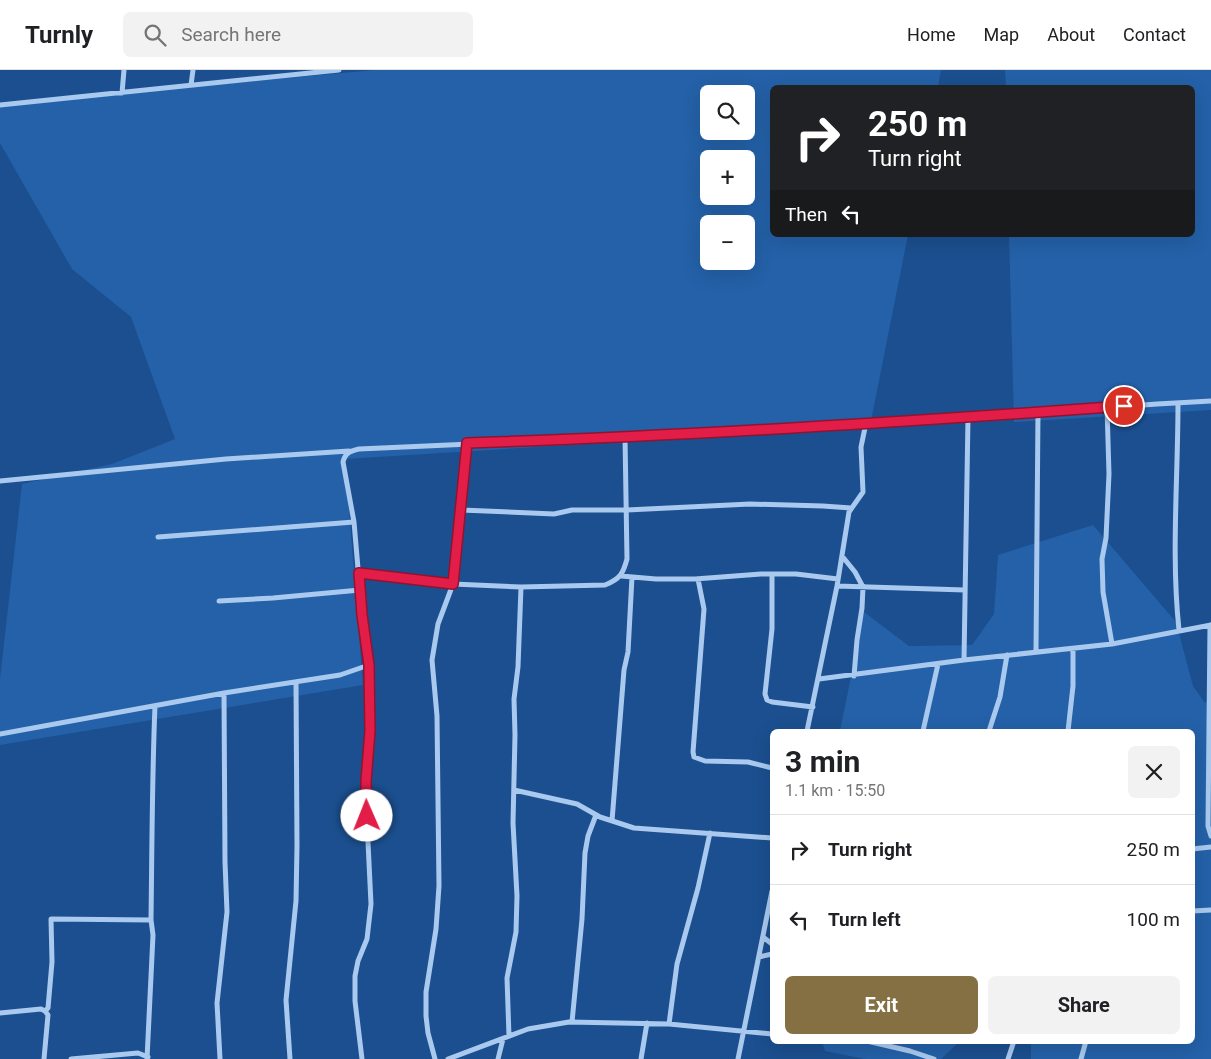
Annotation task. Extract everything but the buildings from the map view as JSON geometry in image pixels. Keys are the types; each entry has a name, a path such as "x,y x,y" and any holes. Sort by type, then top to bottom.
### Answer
{"street":[{"path":"122,93 124,70"},
{"path":"191,86 193,70"},
{"path":"261,70 262,78"},
{"path":"0,105 340,70"},
{"path":"0,480 359,449 625,437 968,418 1211,401"},
{"path":"1178,403 1178,464 1174,551 1175,593 1179,630"},
{"path":"1107,407 1109,474 1106,538 1102,559 1103,592 1112,644"},
{"path":"1036,651 1038,412"},
{"path":"964,660 968,418"},
{"path":"808,729 819,679 851,508 862,495 864,487 861,447 866,423"},
{"path":"359,573 453,584 521,587 605,585 616,581 621,576 627,559 625,437"},
{"path":"435,1059 428,1033 426,1016 426,992 436,930 438,886 437,716 432,660 438,624 453,584 467,443"},
{"path":"349,451 344,456 343,462 354,522 369,665 370,731 366,801 371,904 367,939 358,961 355,976 355,1002 362,1059"},
{"path":"461,510 554,514 572,510 627,510 750,504 851,508"},
{"path":"158,537 354,522"},
{"path":"842,556 855,572 863,587 862,618 857,640 854,676"},
{"path":"772,574 772,629 765,694 767,700 772,702 813,707"},
{"path":"621,576 698,579 796,574 838,579"},
{"path":"612,821 624,670 628,652 632,577"},
{"path":"698,579 704,609 697,687 694,757 704,761 748,762 770,768"},
{"path":"837,586 966,590"},
{"path":"509,1036 507,978 516,932 517,896 514,861 514,699 518,667 521,587"},
{"path":"219,601 360,590"},
{"path":"819,679 854,676 1036,651 1112,644 1210,625 1208,826 1211,836"},
{"path":"1068,729 1073,648"},
{"path":"990,729 1000,697 1007,655"},
{"path":"923,729 938,664"},
{"path":"0,734 224,693 340,675 369,665"},
{"path":"290,1059 286,1000 296,902 296,682"},
{"path":"220,1059 217,1003 227,912 224,693"},
{"path":"71,1059 138,1053 148,1058 153,935 151,920 153,818 151,799 155,706"},
{"path":"514,790 577,804 596,815 634,828 770,838"},
{"path":"572,1022 583,910 585,853 588,836 596,815"},
{"path":"669,1024 677,964 710,833"},
{"path":"1195,849 1211,847"},
{"path":"738,1059 770,901"},
{"path":"1195,911 1211,910"},
{"path":"45,1011 48,1008 52,962 51,920 151,920"},
{"path":"763,937 770,942"},
{"path":"759,957 770,954"},
{"path":"0,1013 41,1009 45,1011 48,1016 44,1059"},
{"path":"448,1059 528,1029 572,1022 669,1024 770,1034"},
{"path":"641,1059 647,1024"},
{"path":"498,1059 503,1038"},
{"path":"880,1044 934,1059"},
{"path":"1008,1059 1013,1044"},
{"path":"1081,1059 1085,1044"}],"shaded area":[{"path":"375,70 941,70 938,85 770,85 770,237 908,237 870,426 345,459 363,685 0,745 0,679 22,484 112,464 175,439 131,317 72,269 0,143 0,104"},
{"path":"1005,70 1211,70 1211,410 1014,422 1009,237 1195,237 1195,85 1006,85"},
{"path":"1093,525 1176,622 1193,686 1205,703 1211,700 1211,1059 1031,1059 1031,1044 1195,1044 1195,729 840,729 864,612 909,646 972,645 994,614 998,555"},
{"path":"823,1044 957,1044 941,1059 865,1059 825,1051"}],"route":[{"path":"367,816 366,781 370,731 369,665 362,615 359,573 453,584 467,443 546,441 968,418 1124,406"}]}
